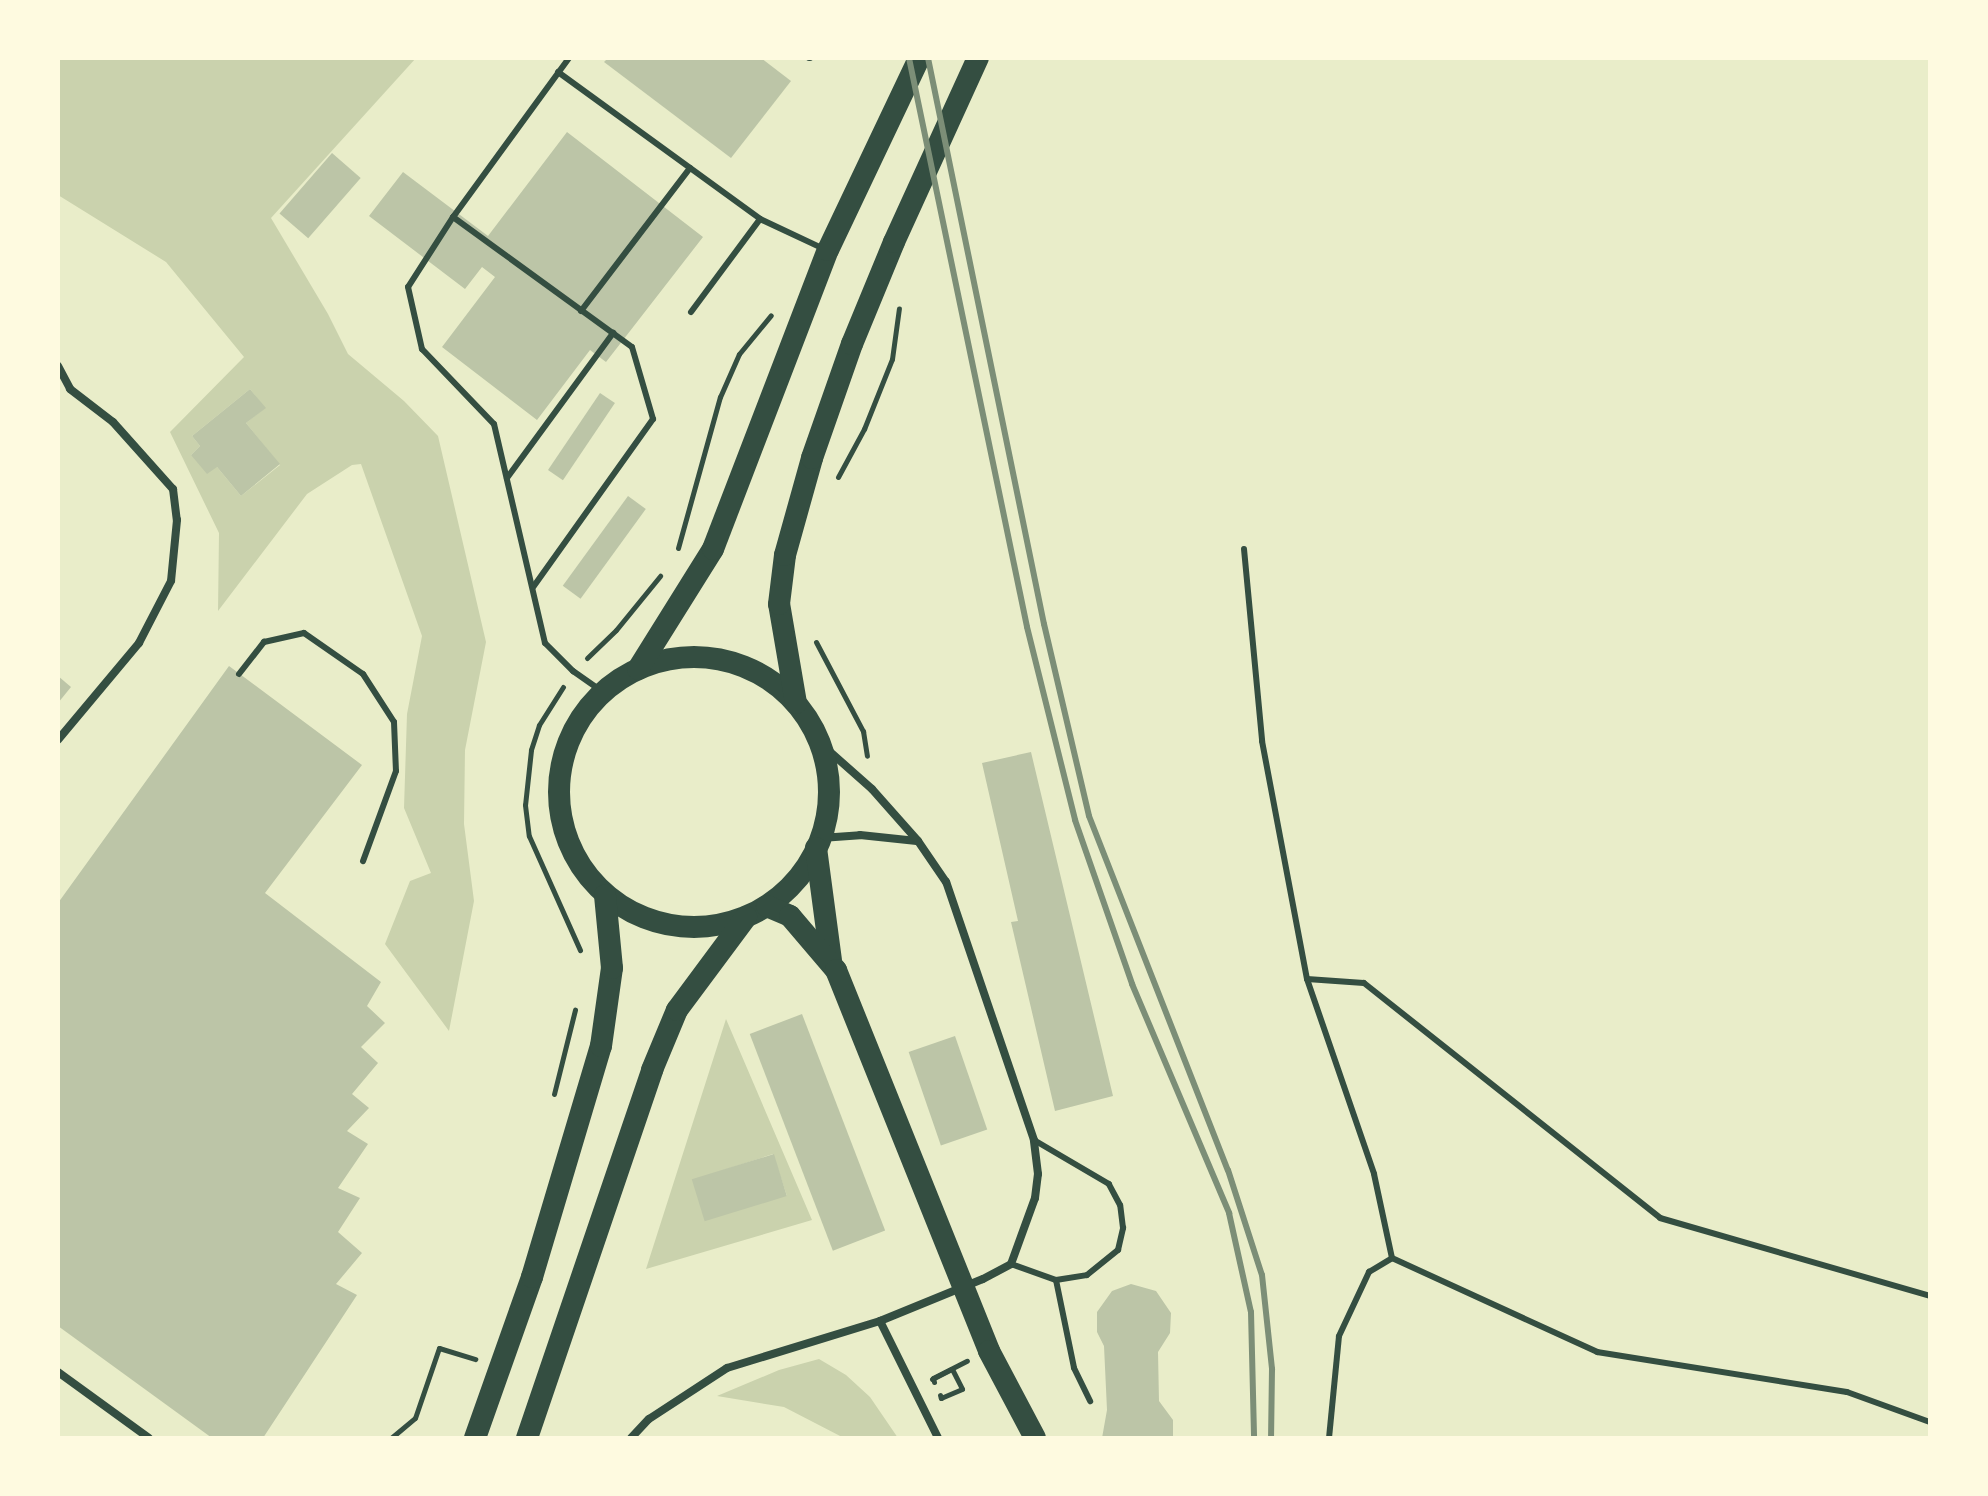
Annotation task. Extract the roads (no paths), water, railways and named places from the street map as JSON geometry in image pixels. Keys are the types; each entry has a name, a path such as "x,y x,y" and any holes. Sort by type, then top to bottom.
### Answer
{"highway":[{"path":"638,669 713,549 828,250 919,58"},
{"path":"796,703 779,604 785,555 812,458 852,344 910,207 978,60"},
{"path":"686,657 723,661 758,673 796,703 820,743 828,775 828,807 819,843 807,867 767,906 747,916 718,925 688,927 659,923 630,912 605,895 586,874 571,849 562,823 558,794 561,765 570,738 584,713 603,692 638,669 686,657"},
{"path":"819,843 833,965 989,1351 1035,1438"},
{"path":"475,1438 532,1277 601,1046 612,968 605,895"},
{"path":"767,906 790,916 833,965"},
{"path":"527,1438 652,1070 677,1010 747,916"}],"street":[{"path":"58,366 70,389 113,422 173,489 177,520 171,581 139,643 58,740"},
{"path":"631,1438 649,1419 727,1368 880,1321 983,1279 1011,1264 1035,1198 1038,1174 1034,1140 946,882 918,841 872,789 820,743"},
{"path":"819,843 860,835 918,841"},
{"path":"880,1321 938,1438"},
{"path":"58,1372 149,1438"}],"lane":[{"path":"569,58 453,217 408,287 422,349 494,424 545,643 573,671 603,692"},
{"path":"558,72 760,219 828,250"},
{"path":"581,311 690,168"},
{"path":"453,217 632,347 653,419 533,587"},
{"path":"691,312 760,219"},
{"path":"507,478 613,333"},
{"path":"1244,549 1262,741 1307,979 1374,1174 1392,1258"},
{"path":"239,674 264,642 304,633 363,674 394,722 396,771 363,861"},
{"path":"1307,979 1364,983 1660,1218 1930,1296"},
{"path":"1011,1264 1056,1280 1087,1275 1118,1250 1123,1228 1120,1205 1109,1184 1034,1140"},
{"path":"1392,1258 1597,1352 1847,1392 1930,1422"},
{"path":"1329,1438 1339,1336 1369,1272 1392,1258"},
{"path":"1056,1280 1074,1368 1090,1401"}],"railway":[{"path":"909,58 1027,627 1075,820 1132,984 1229,1213 1251,1312 1254,1438"},
{"path":"928,58 1044,624 1089,816 1228,1170 1262,1275 1272,1369 1271,1438"}]}
